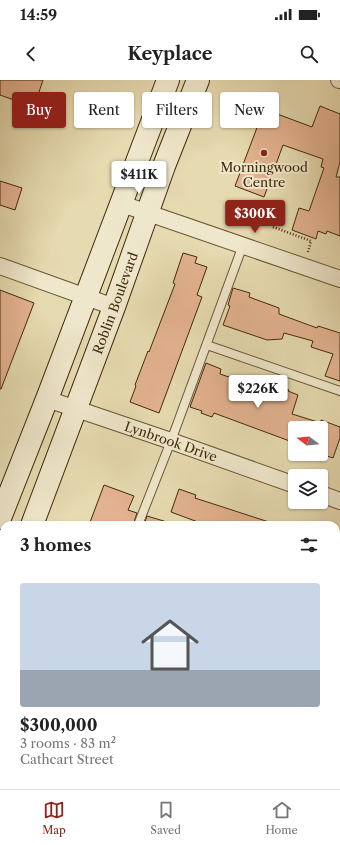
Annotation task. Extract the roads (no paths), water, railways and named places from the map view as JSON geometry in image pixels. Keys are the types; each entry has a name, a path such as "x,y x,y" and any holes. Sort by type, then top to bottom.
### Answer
{"main road":[{"path":"0,518 122,204 168,80"},
{"name":"Roblin Boulevard","path":"34,521 114,307 164,166 198,80"}],"street":[{"path":"122,204 340,279"},
{"path":"0,266 114,307"},
{"name":"Lynbrook Drive","path":"47,399 288,483"},
{"path":"328,497 340,501"}],"lane":[{"path":"140,521 171,441 243,245"},
{"path":"207,344 340,392"}],"place":[{"name":"Morningwood Centre","path":"264,153"}]}
